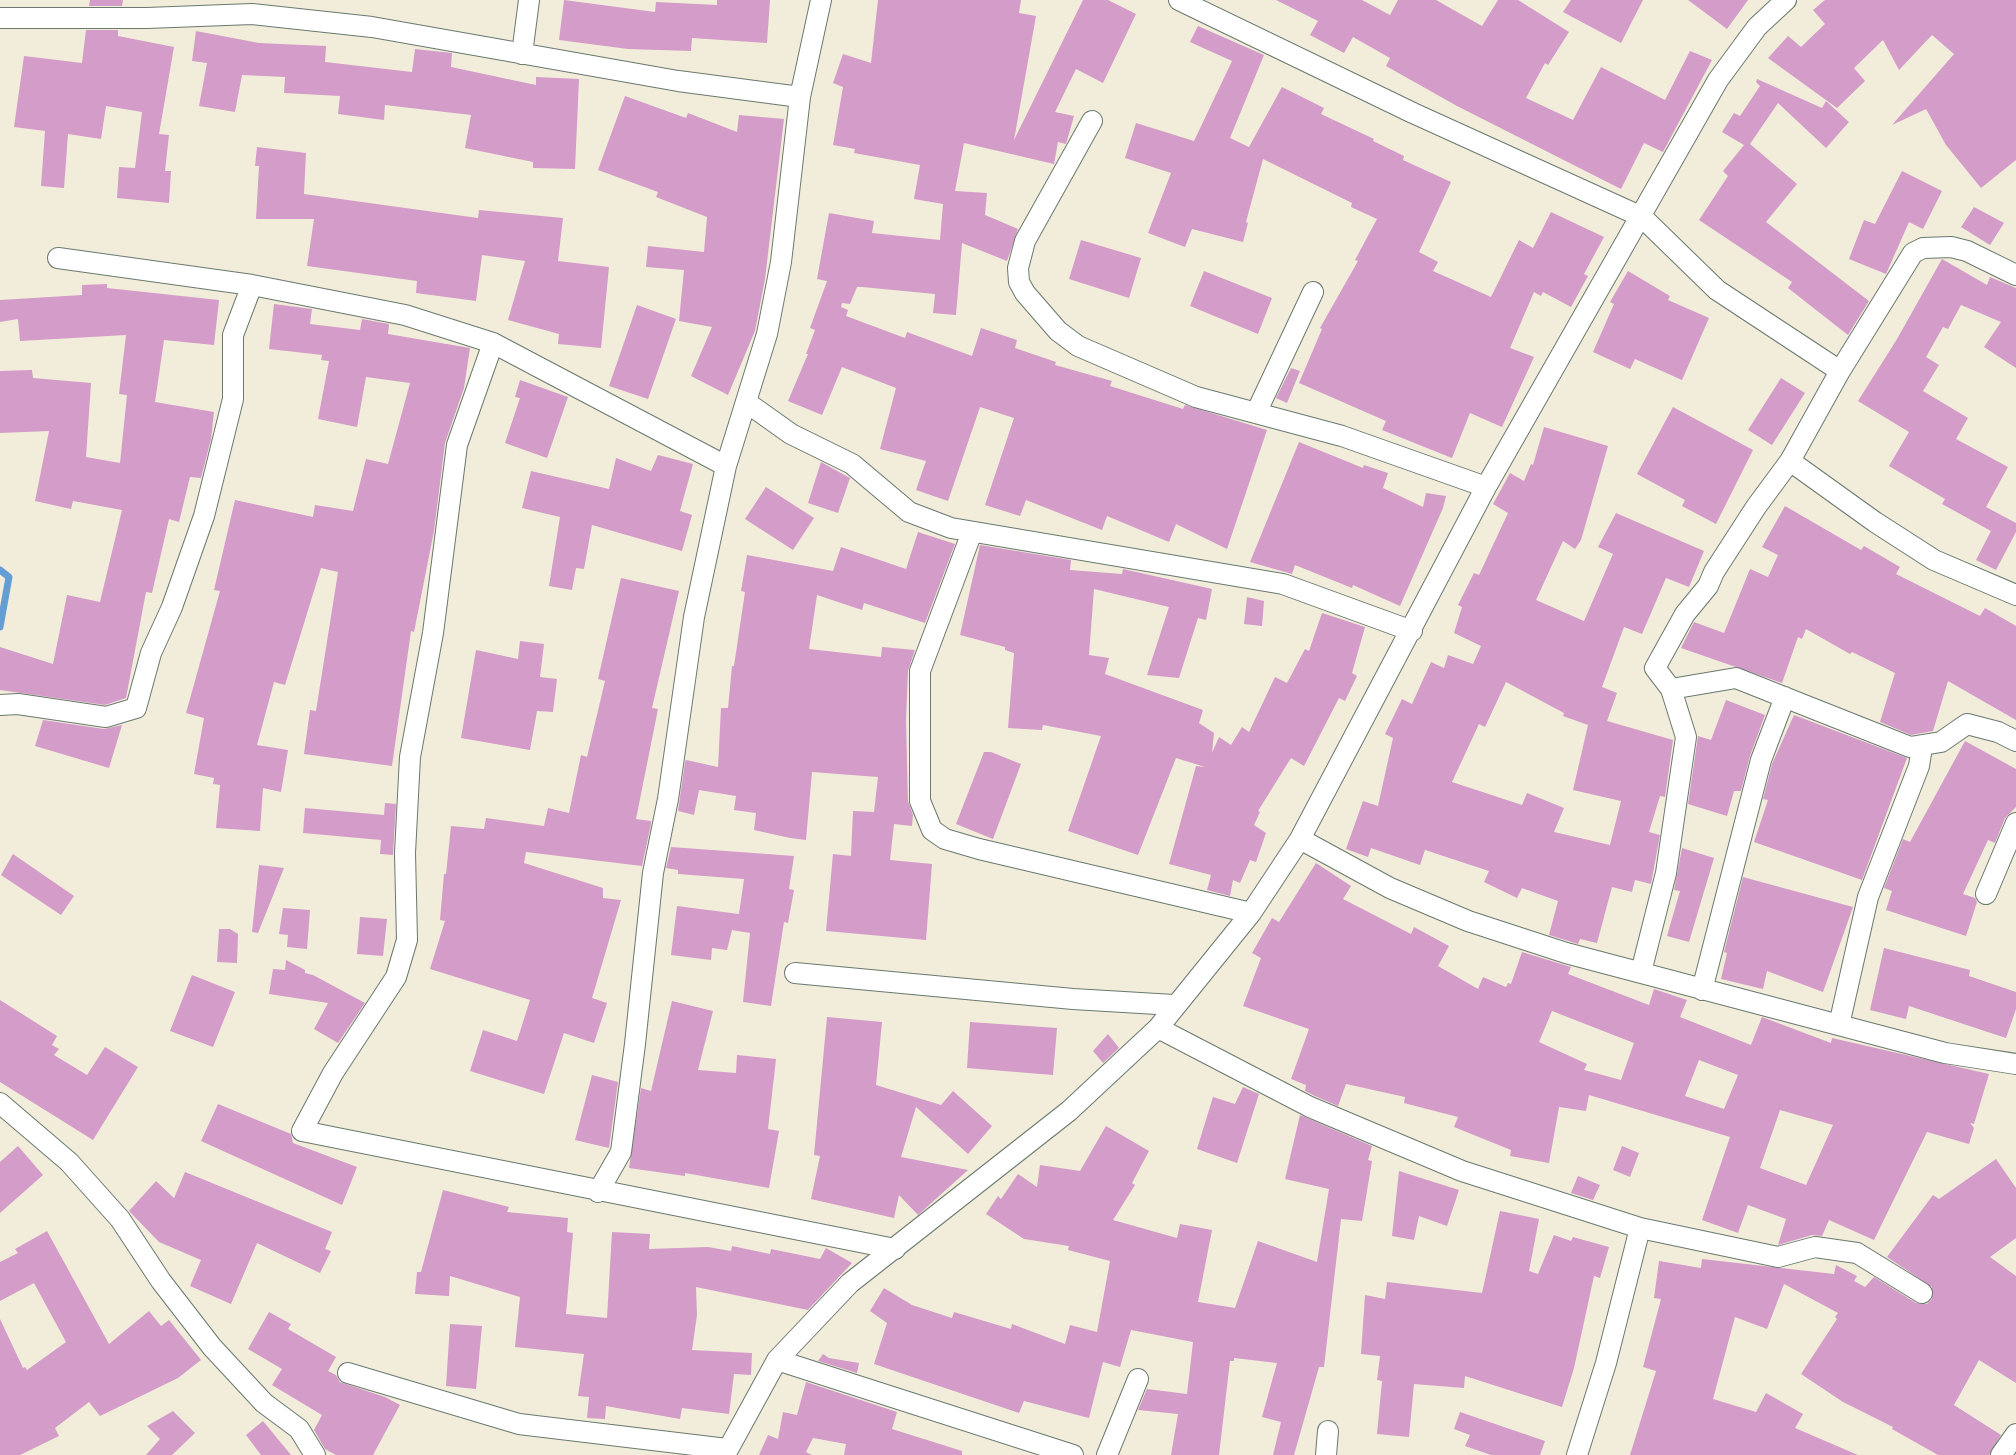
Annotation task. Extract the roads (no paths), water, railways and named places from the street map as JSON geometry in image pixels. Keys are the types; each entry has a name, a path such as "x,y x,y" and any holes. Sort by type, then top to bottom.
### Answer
{"street":[{"path":"522,54 529,0"},
{"path":"598,1192 621,1152 653,873 668,799 694,617 726,466 767,334 781,262 800,97 821,0"},
{"path":"1179,0 1413,113 1642,217 1717,290 1840,371"},
{"path":"348,1373 519,1424 726,1452 777,1360 850,1283 1069,1112 1158,1028 1174,1005 1251,913 1300,839 1486,488 1718,80 1757,27 1786,0"},
{"path":"0,18 147,18 252,14 372,27 678,81 800,97"},
{"path":"1092,122 1025,241 1018,268 1019,282 1025,293 1058,331 1078,346 1196,397 1342,436 1486,488"},
{"path":"1641,972 1666,873 1686,736 1671,689 1656,668 1685,614 1708,586 1714,572 1756,507 1790,461 1840,371 1913,253 1923,248 1951,247 1967,251 2016,275"},
{"path":"58,258 252,285 405,315 493,343 726,466"},
{"path":"9,705 106,717 136,708 151,653 172,607 204,516 233,399 233,335 252,285"},
{"path":"1256,413 1313,292"},
{"path":"493,343 457,445 433,633 410,757 405,853 407,940 396,977 333,1073 302,1131 895,1250"},
{"path":"746,402 791,434 852,464 909,512 951,528 1283,584 1412,631"},
{"path":"1790,461 1875,522 1934,560 2016,595"},
{"path":"972,532 920,671 920,801 932,830 945,839 979,849 1251,913"},
{"path":"1671,689 1736,678 1895,743 1922,747 1941,742 1967,724 1998,732 2016,741"},
{"path":"1702,990 1761,759 1785,697"},
{"path":"1839,1025 1868,897 1919,766 1922,747"},
{"path":"1986,894 2016,823"},
{"path":"1300,839 1390,888 1468,921 1566,953 1945,1053 2016,1064"},
{"path":"795,973 1072,999 1174,1005"},
{"path":"1158,1028 1310,1107 1462,1171 1640,1228 1778,1257 1815,1247 1857,1253 1922,1293"},
{"path":"0,1103 69,1162 91,1186 120,1220 212,1347 264,1403 299,1428 315,1455"},
{"path":"1577,1455 1606,1363 1640,1228"},
{"path":"777,1360 1073,1455"},
{"path":"1107,1455 1138,1378"},
{"path":"1326,1455 1328,1431"},
{"path":"2001,1455 2016,1434"}],"waterway":[{"path":"0,570 9,577 0,627"}]}
